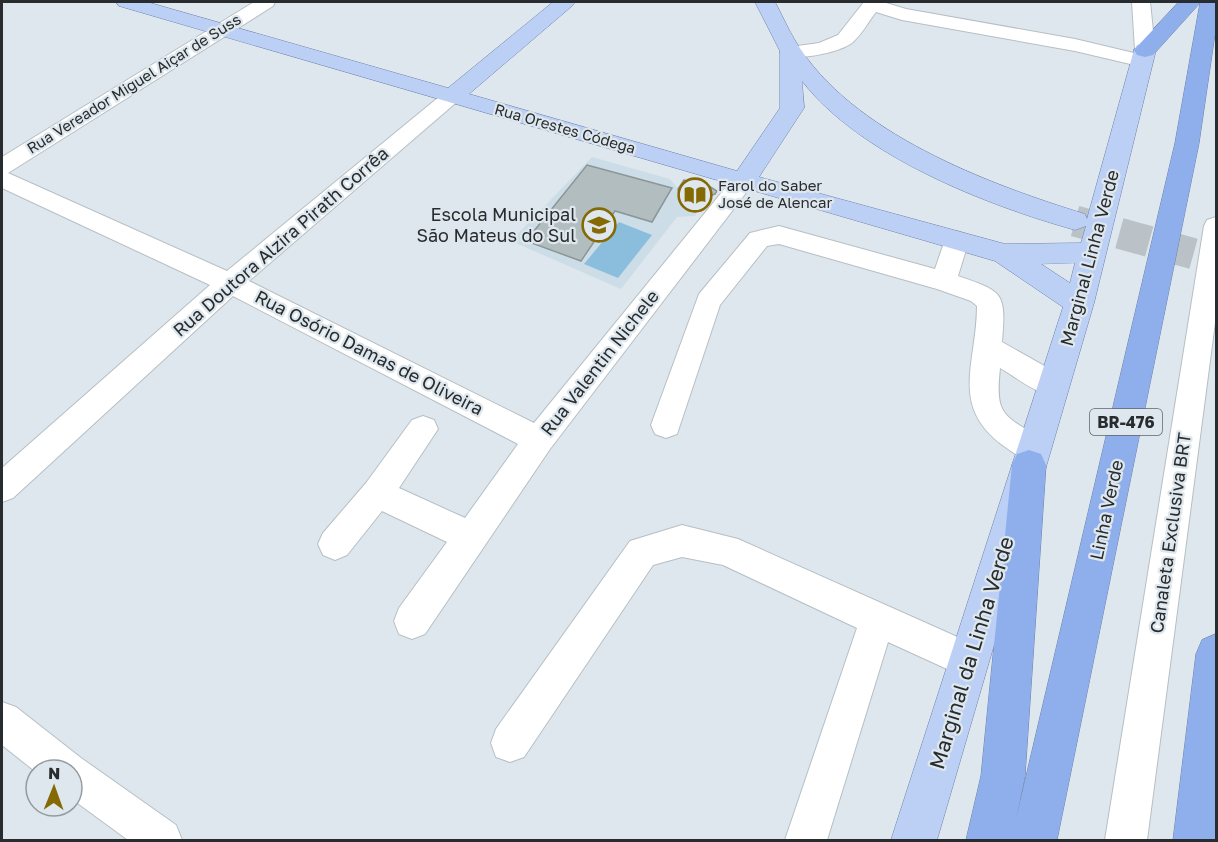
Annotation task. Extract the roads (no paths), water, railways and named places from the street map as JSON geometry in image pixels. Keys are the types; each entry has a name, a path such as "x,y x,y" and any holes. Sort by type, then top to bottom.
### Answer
{"highway":[{"path":"1144,56 1190,2"},
{"name":"Linha Verde","path":"1034,840 1187,143 1210,2"},
{"path":"989,840 1003,776 1032,457"},
{"path":"1197,824 1216,654"},
{"path":"1197,824 1216,726"}],"main road":[{"name":"Rua Orestes Códega","path":"126,2 743,181 1005,254 1093,253"},
{"name":"Rua Doutora Alzira Pirath Corrêa","path":"452,96 565,2"},
{"path":"765,2 790,52 842,106 895,144 985,191 1075,221"},
{"path":"790,52 792,108 842,106"},
{"name":"Marginal Linha Verde","path":"1032,457 1080,303 1144,56"},
{"name":"Rua Valentin Nichele","path":"743,181 792,108"},
{"name":"Rua Orestes Códega","path":"1005,254 1080,303"},
{"name":"Marginal da Linha Verde","path":"914,840 1032,457"}],"street":[{"name":"Rua Vereador Miguel Aiçar de Suss","path":"2,167 266,2"},
{"path":"790,52 823,48 845,39 873,3 902,14 1144,56 1142,2"},
{"name":"Rua Doutora Alzira Pirath Corrêa","path":"2,488 230,283 452,96"},
{"name":"Rua Osório Damas de Oliveira","path":"2,179 230,283 539,440"},
{"name":"Rua Valentin Nichele","path":"412,621 539,440 743,181"},
{"name":"Canaleta Exclusiva BRT","path":"1126,840 1216,226"},
{"path":"666,425 708,301 759,239 779,235 793,237 944,281 980,294 990,303 986,346 985,406 1000,426 1032,457"},
{"path":"944,281 956,240"},
{"path":"986,346 1054,385"},
{"path":"335,544 377,493 423,429"},
{"path":"377,493 471,537"},
{"path":"510,743 642,552 682,541 726,550 969,661"},
{"path":"806,840 878,620"},
{"path":"2,721 50,758"},
{"path":"84,783 161,840"}],"tunnel":[{"path":"1075,221 1216,260"}],"place":[{"name":"Farol do Saber José de Alencar","path":"695,195"},
{"name":"Escola Municipal São Mateus do Sul","path":"599,225"}]}
